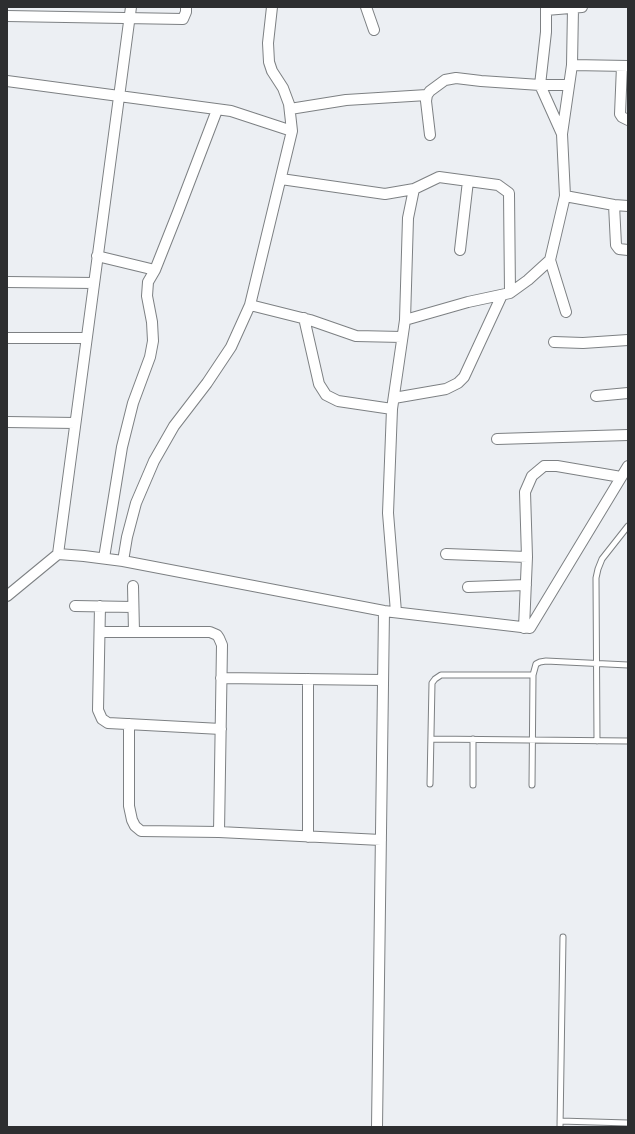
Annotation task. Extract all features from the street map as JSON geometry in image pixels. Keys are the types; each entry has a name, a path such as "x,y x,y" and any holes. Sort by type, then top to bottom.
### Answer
{"street":[{"path":"7,596 58,554 131,7"},
{"path":"7,16 49,12 130,18 183,19 186,12 186,7"},
{"path":"123,561 127,537 136,503 154,461 174,426 207,383 231,347 250,305 292,131 290,109 283,88 272,71 269,62 268,43 272,7"},
{"path":"366,7 374,30"},
{"path":"562,134 540,86 546,32 546,8 578,8 572,65 562,134 565,196 550,260 566,312"},
{"path":"572,65 625,66 620,114 628,120"},
{"path":"430,134 426,101 427,96 430,91 445,80 456,78 540,86 568,86"},
{"path":"7,81 231,111 292,131"},
{"path":"290,109 346,100 427,96"},
{"path":"104,558 122,447 133,403 151,352 153,341 152,322 147,296 148,282 203,150 217,110"},
{"path":"281,179 384,194 414,190 439,177 498,185 509,193 506,294 464,377 458,383 446,389 394,398"},
{"path":"460,250 468,181"},
{"path":"396,612 388,513 392,409 405,320 408,218 414,190"},
{"path":"565,196 614,205 628,206"},
{"path":"614,205 616,245 619,248 628,250"},
{"path":"97,256 154,270"},
{"path":"405,320 468,302 506,294 528,280 550,260"},
{"path":"7,282 94,283"},
{"path":"250,305 304,318 356,336 402,337"},
{"path":"304,318 319,384 326,395 338,401 392,409"},
{"path":"7,338 86,338"},
{"path":"554,342 583,343 628,340"},
{"path":"596,396 628,393"},
{"path":"7,422 75,423"},
{"path":"497,439 628,435"},
{"path":"524,628 527,557 526,492 532,476 544,466 557,466 621,477"},
{"path":"58,554 123,561 384,611 530,628 628,466"},
{"path":"446,554 527,557"},
{"path":"468,587 526,585"},
{"path":"133,586 134,632"},
{"path":"75,606 133,607"},
{"path":"100,606 98,710 102,719 108,723 221,729"},
{"path":"377,1127 384,611"},
{"path":"100,632 210,632 216,635 222,645 219,832"},
{"path":"221,678 383,680"},
{"path":"308,679 308,837"},
{"path":"129,724 128,806 135,826 142,831 219,832 381,840"}],"lane":[{"path":"597,741 596,578 602,559 628,526"},
{"path":"532,785 533,675 536,664 540,662 628,665"},
{"path":"430,784 432,683 435,678 441,676 533,675"},
{"path":"431,739 628,741"},
{"path":"472,785 473,739"},
{"path":"563,937 560,1124 628,1123"}]}
